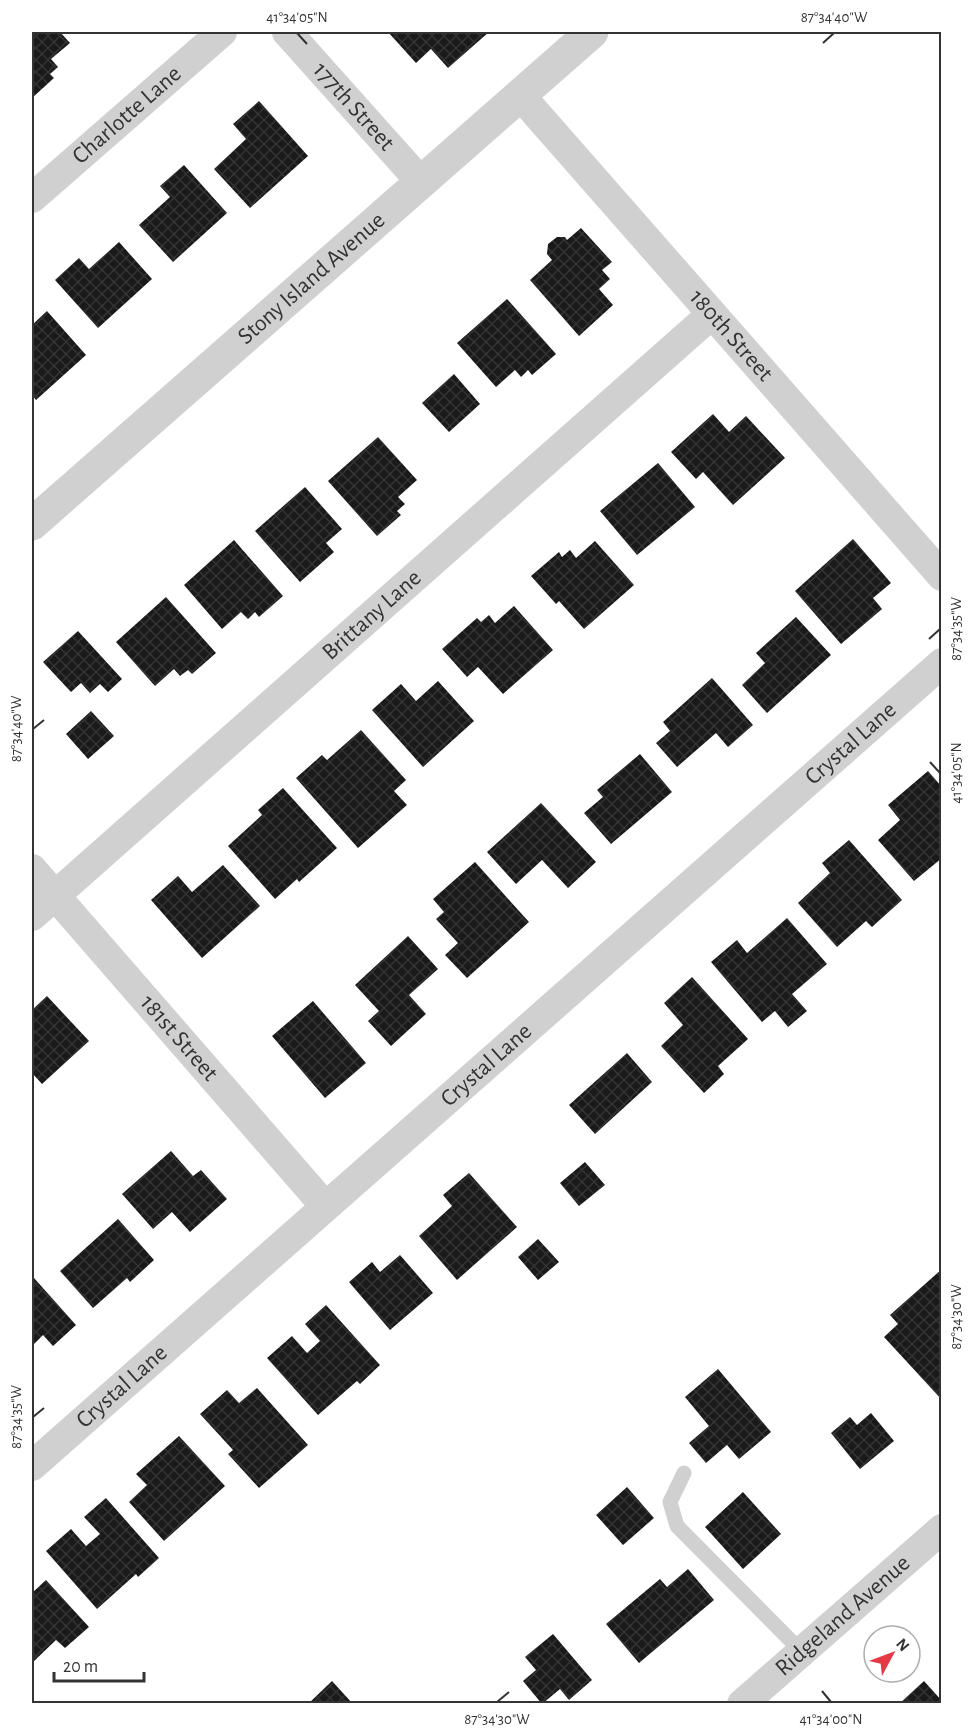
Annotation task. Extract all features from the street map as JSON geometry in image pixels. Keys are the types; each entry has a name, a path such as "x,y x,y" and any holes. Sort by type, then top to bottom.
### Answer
{"street":[{"name":"Charlotte Lane","path":"32,198 222,32"},
{"name":"177th Street","path":"287,32 421,182"},
{"name":"Stony Island Avenue","path":"32,524 592,32"},
{"name":"180th Street","path":"520,95 942,576"},
{"name":"Brittany Lane","path":"32,916 712,314"},
{"name":"Crystal Lane","path":"32,1466 942,663"},
{"name":"181st Street","path":"32,869 325,1206"},
{"name":"Ridgeland Avenue","path":"742,1704 942,1529"}],"lane":[{"path":"684,1473 670,1502 677,1526 801,1651"}],"building":[{"path":"32,32 60,32 70,43 51,59 58,67 50,74 54,78 32,98"},
{"path":"388,32 489,32 448,68 431,49 416,63"},
{"path":"259,101 308,156 250,208 214,169 246,139 233,124"},
{"path":"184,165 227,213 173,262 139,225 170,197 160,186"},
{"path":"581,228 612,262 602,270 610,279 599,289 613,305 579,336 530,280 552,260 547,254 548,244 557,237 565,237 567,240"},
{"path":"119,242 152,279 98,328 55,280 79,258 89,269"},
{"path":"507,299 556,354 532,375 528,370 521,377 515,370 496,387 457,343"},
{"path":"47,311 86,355 36,400 32,395 32,325"},
{"path":"454,374 480,404 449,432 422,403"},
{"path":"713,414 729,432 746,416 785,458 733,505 703,472 696,479 671,452"},
{"path":"378,437 417,480 398,497 405,504 397,511 401,515 377,536 328,481"},
{"path":"658,463 695,507 637,555 600,511"},
{"path":"305,487 342,529 326,543 334,552 300,582 255,531"},
{"path":"853,539 891,583 873,598 882,609 841,644 795,591"},
{"path":"234,540 283,596 259,617 255,612 248,619 241,612 222,629 184,585"},
{"path":"595,541 634,585 584,629 559,601 556,604 531,576 559,552 562,557 570,550 576,558"},
{"path":"166,597 216,653 192,674 188,670 180,676 174,669 155,686 116,642"},
{"path":"514,606 553,650 503,694 478,667 467,677 442,649 477,618 481,622 489,615 495,623"},
{"path":"796,617 831,655 767,713 742,685 765,663 756,653"},
{"path":"78,631 122,679 108,692 100,684 90,693 81,683 71,692 43,662"},
{"path":"712,678 753,725 728,747 716,733 677,767 656,743 670,731 663,722"},
{"path":"438,681 474,721 423,767 372,710 401,684 416,701"},
{"path":"91,711 114,736 88,759 66,734"},
{"path":"361,730 406,780 394,791 407,805 358,848 296,778 322,755 327,760"},
{"path":"640,754 672,792 611,844 584,813 603,797 597,790"},
{"path":"928,771 942,787 942,858 914,881 878,840 900,820 888,805"},
{"path":"283,788 337,848 299,882 297,879 275,899 228,846 262,815 258,810"},
{"path":"541,803 596,862 568,888 542,860 516,884 487,852"},
{"path":"849,840 902,900 872,927 866,921 837,947 798,903 830,873 822,863"},
{"path":"475,862 529,922 467,978 445,955 458,943 436,919 444,912 433,899"},
{"path":"223,865 260,906 202,958 151,900 178,876 192,892"},
{"path":"787,918 827,964 792,994 807,1011 788,1027 775,1011 762,1022 711,962 737,940 747,953"},
{"path":"408,936 438,969 409,995 426,1014 391,1046 368,1021 379,1011 355,985"},
{"path":"692,977 748,1039 718,1066 724,1074 704,1093 661,1046 683,1025 664,1003"},
{"path":"47,996 89,1041 42,1084 32,1073 32,1010"},
{"path":"313,1001 366,1063 325,1098 272,1036"},
{"path":"627,1053 652,1082 595,1134 569,1105"},
{"path":"171,1151 193,1176 201,1170 227,1199 190,1232 172,1212 153,1229 122,1194"},
{"path":"585,1162 605,1185 579,1206 560,1183"},
{"path":"469,1173 517,1227 457,1280 419,1236 452,1206 443,1195"},
{"path":"118,1219 154,1260 130,1282 127,1278 93,1308 60,1271"},
{"path":"538,1239 559,1262 538,1280 518,1257"},
{"path":"400,1255 433,1293 390,1330 349,1282 372,1262 380,1272"},
{"path":"942,1269 942,1400 884,1337 898,1324 890,1315"},
{"path":"34,1278 76,1325 53,1346 43,1335 32,1346 32,1280"},
{"path":"326,1305 380,1365 360,1384 357,1381 318,1415 267,1358 292,1336 307,1353 320,1341 305,1324"},
{"path":"718,1369 771,1432 739,1459 727,1445 706,1463 689,1443 709,1426 685,1397"},
{"path":"257,1388 308,1445 259,1488 228,1454 233,1450 200,1414 227,1390 239,1403"},
{"path":"871,1413 894,1441 860,1469 831,1433 850,1417 857,1425"},
{"path":"179,1436 225,1486 164,1541 129,1502 147,1485 136,1474"},
{"path":"627,1487 654,1518 623,1545 596,1515"},
{"path":"743,1492 781,1534 743,1569 705,1527"},
{"path":"106,1498 159,1558 138,1577 136,1574 97,1609 46,1551 71,1529 86,1546 100,1534 84,1517"},
{"path":"688,1569 714,1600 639,1663 606,1624 660,1579 667,1587"},
{"path":"46,1580 89,1627 65,1648 56,1640 32,1663 32,1593"},
{"path":"553,1634 592,1680 569,1700 560,1689 542,1704 523,1681 536,1670 525,1657"},
{"path":"332,1681 353,1704 308,1704"},
{"path":"924,1681 942,1701 942,1704 899,1704 922,1684"}]}
